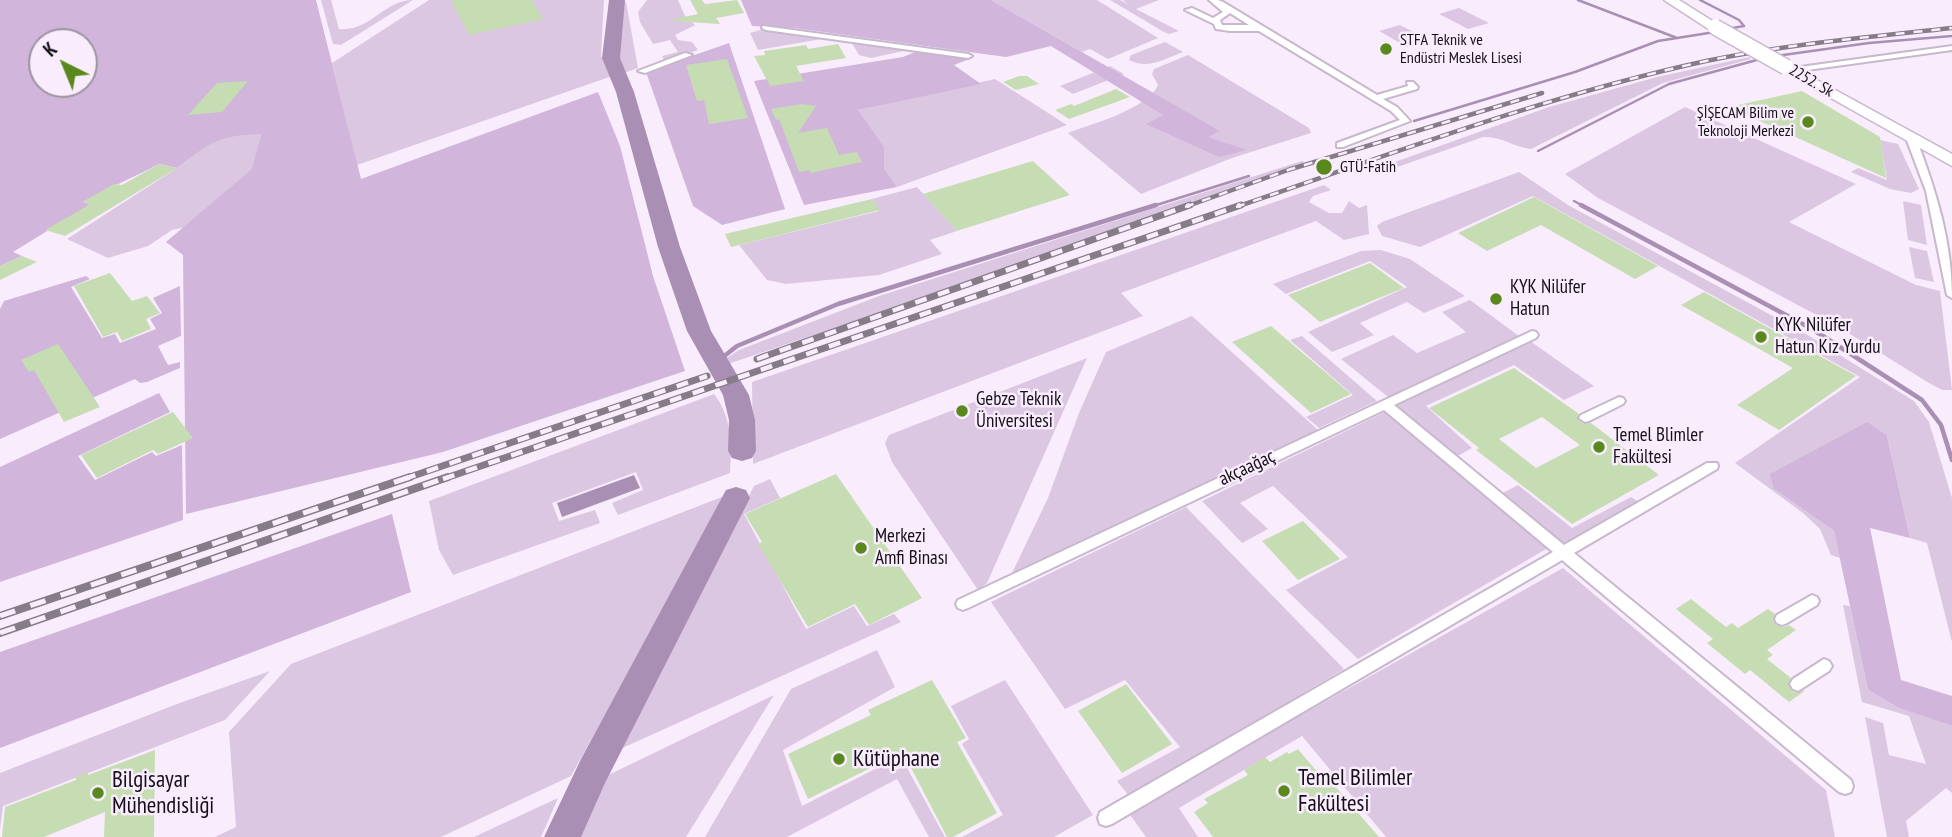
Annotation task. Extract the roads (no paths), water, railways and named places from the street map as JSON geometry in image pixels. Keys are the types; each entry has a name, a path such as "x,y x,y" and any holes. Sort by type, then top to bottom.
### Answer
{"main road":[{"name":"2252. Sk","path":"1670,0 1721,26 1952,161"},
{"name":"2252. Sk","path":"1681,0 1721,26"},
{"name":"2252. Sk","path":"1794,68 1952,152"}],"street":[{"path":"1215,22 1227,12 1216,2"},
{"path":"1216,2 1394,108 1406,121 1340,145"},
{"path":"1189,10 1215,22 1219,27 1230,30 1254,27 1261,29"},
{"path":"766,28 968,56"},
{"path":"1794,68 1952,48"},
{"path":"642,71 688,55"},
{"path":"1376,98 1414,87 1410,84"},
{"path":"1911,138 1931,191 1952,295"},
{"name":"akçaağaç","path":"962,604 1532,335"},
{"path":"1585,418 1619,401"},
{"path":"1384,404 1845,786"},
{"path":"1105,818 1712,466"},
{"path":"1782,619 1812,601"},
{"path":"1798,684 1824,666"}],"waterway":[{"path":"617,0 611,58 625,92 669,247 699,331 736,395 742,420 742,451"},
{"path":"1578,0 1677,38"},
{"path":"1700,0 1739,20 1744,26 1727,29"},
{"path":"1677,38 1715,32"},
{"path":"1776,56 1869,43 1952,36"},
{"path":"1414,121 1575,72 1658,41 1677,38"},
{"path":"1538,151 1669,84 1764,58"},
{"path":"1150,207 1249,176"},
{"path":"1574,201 1585,207"},
{"path":"718,361 737,346 838,304 1156,205"},
{"path":"1581,205 1812,329 1922,400 1941,425 1952,460"},
{"path":"562,837 593,771 736,498"}],"railway":[{"path":"1236,207 1469,127 1646,75 1767,50 1952,28"},
{"path":"1185,207 1288,170 1542,93"},
{"path":"757,359 1190,205"},
{"path":"443,479 1241,205"},
{"path":"404,479 707,376"},
{"path":"0,616 410,477"},
{"path":"0,633 448,477"}],"place":[{"name":"STFA Teknik ve Endüstri Meslek Lisesi","path":"1386,49"},
{"name":"ŞİŞECAM Bilim ve Teknoloji Merkezi","path":"1808,122"},
{"name":"GTÜ-Fatih","path":"1324,167"},
{"name":"KYK Nilüfer Hatun","path":"1496,299"},
{"name":"KYK Nilüfer Hatun Kız Yurdu","path":"1761,337"},
{"name":"Gebze Teknik Üniversitesi","path":"962,411"},
{"name":"Temel Blimler Fakültesi","path":"1599,447"},
{"name":"Merkezi Amfi Binası","path":"861,548"},
{"name":"Kütüphane","path":"839,759"},
{"name":"Temel Bilimler Fakültesi","path":"1284,791"},
{"name":"Bilgisayar Mühendisliği","path":"98,793"}]}
